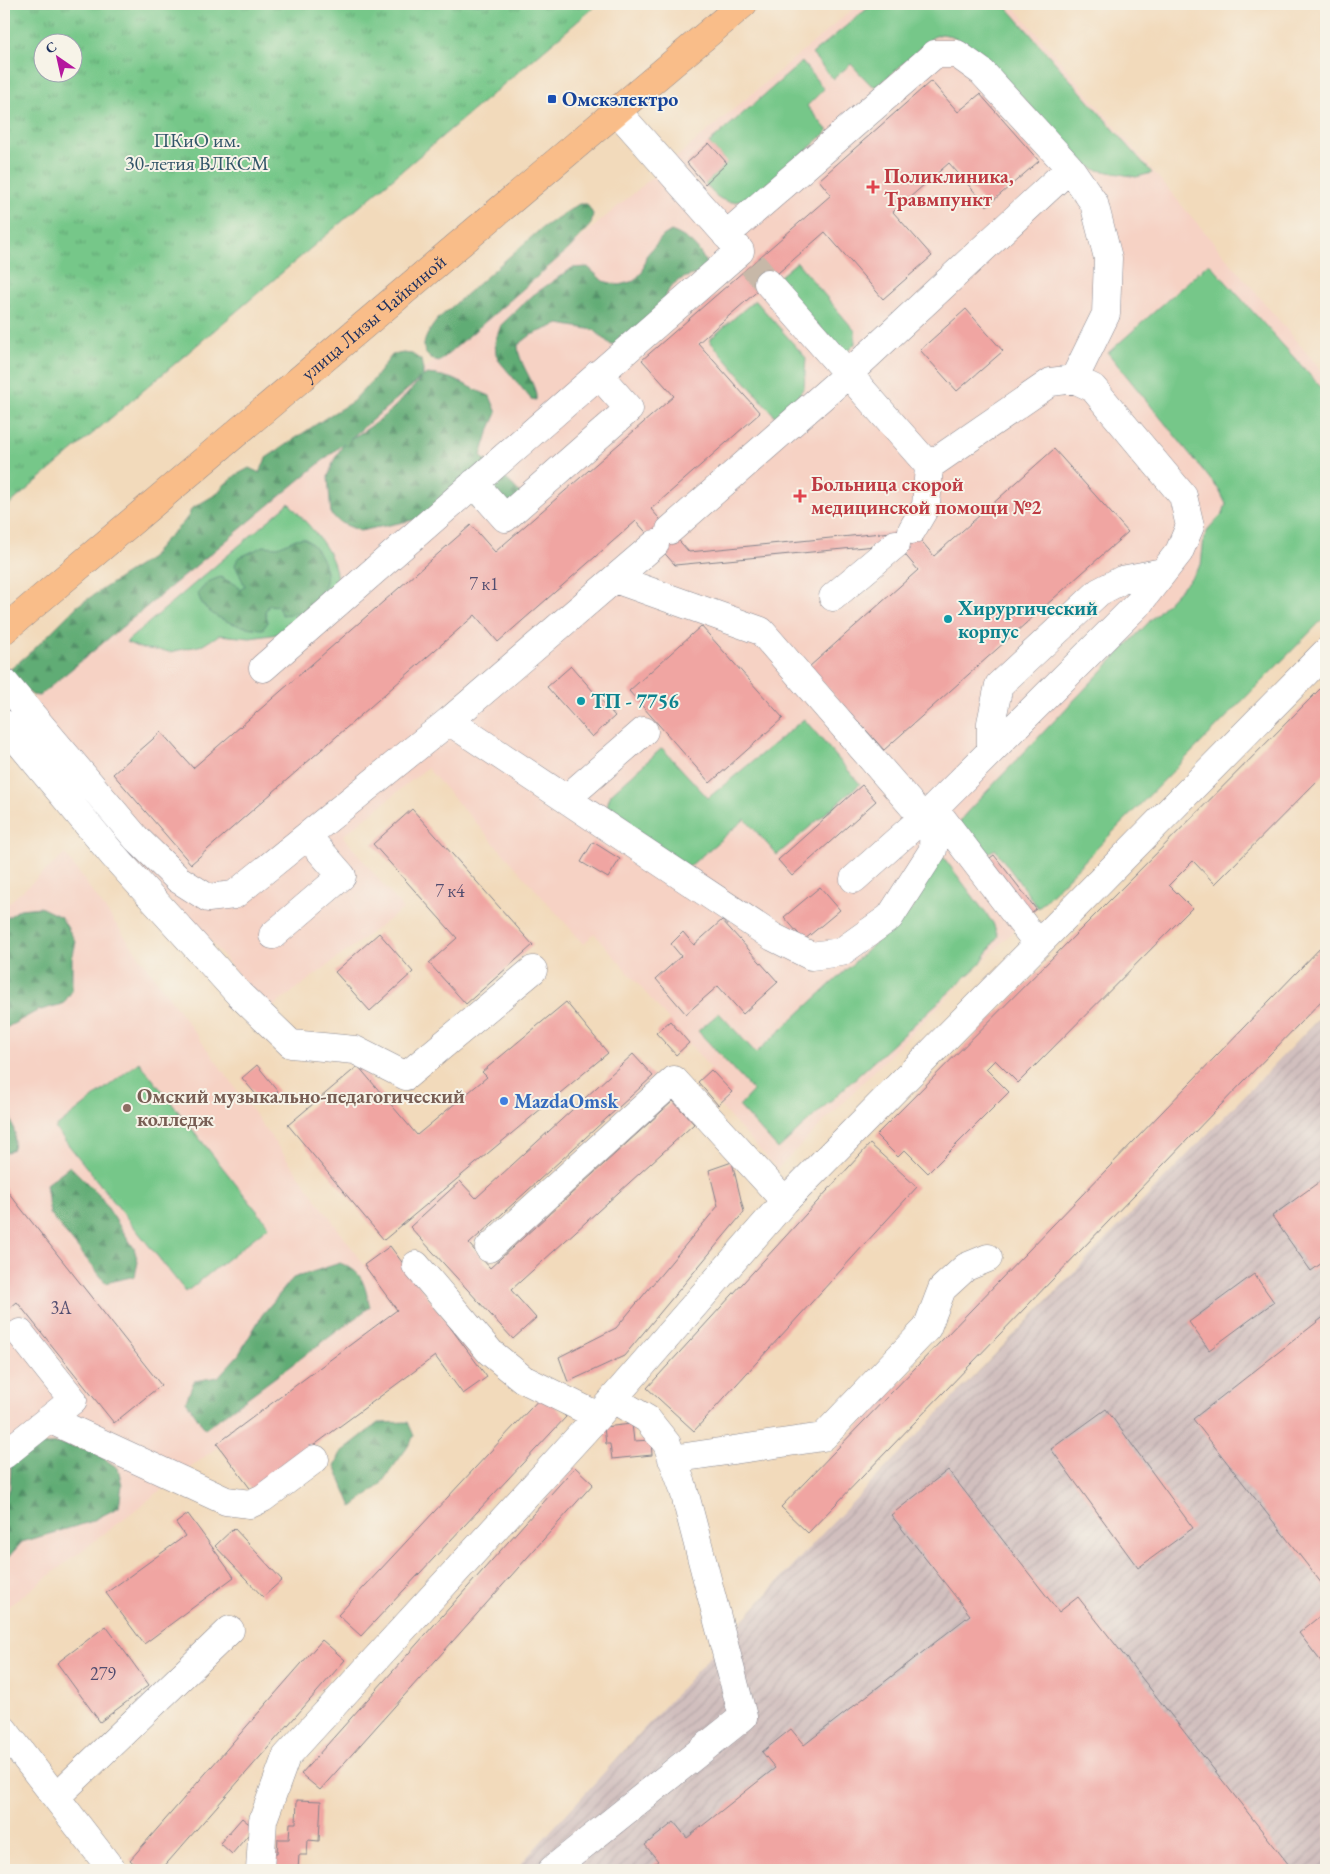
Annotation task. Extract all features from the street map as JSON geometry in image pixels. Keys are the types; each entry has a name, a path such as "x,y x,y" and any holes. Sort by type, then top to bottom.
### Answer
{"main road":[{"name":"улица Лизы Чайкиной","path":"4,630 743,4"}],"street":[{"path":"263,668 598,374 746,258 935,54 957,54 982,72 1070,168 1094,203 1108,258 1106,314 1074,379"},
{"path":"616,110 929,466 926,506 904,537 833,597"},
{"path":"4,682 136,838 178,879 208,898 234,895 449,721 615,579 848,374 1070,168"},
{"path":"474,483 505,518 629,409 598,374"},
{"path":"854,878 928,813 1139,603 1179,552 1190,526 1183,496 1093,388 1074,379 1051,382 929,466"},
{"path":"991,751 990,723 999,685 1099,592 1122,580 1163,572"},
{"path":"615,579 762,631 928,813 1038,944"},
{"path":"260,1870 263,1820 286,1757 606,1408 785,1201 1326,652"},
{"path":"449,721 773,937 811,956 841,952 890,917 933,850 928,813"},
{"path":"4,724 113,855 239,994 290,1044 355,1050 406,1076 533,970"},
{"path":"566,799 644,731"},
{"path":"273,935 342,876 307,836"},
{"path":"489,1248 674,1080 785,1201"},
{"path":"672,1459 823,1437 927,1328 942,1289 966,1267 988,1258"},
{"path":"416,1265 490,1352 523,1379 606,1408 647,1419 667,1444 683,1488 743,1717 552,1870"},
{"path":"4,1455 73,1400 20,1333"},
{"path":"49,1419 226,1501 250,1504 262,1498 314,1459"},
{"path":"57,1796 230,1630"},
{"path":"4,1730 57,1796 112,1870"}],"shaded area":[{"name":"Больница скорой медицинской помощи №2","path":"859,4 1012,4 1326,376 1326,616 777,1169 698,1082 711,1069 594,933 584,944 427,768 343,836 403,909 267,1011 198,925 147,881 12,715"},
{"name":"Омский музыкально-педагогический колледж","path":"65,854 397,1310 4,1610 4,907"},
{"path":"1326,1011 1326,1870 515,1870 820,1536"}],"green space":[{"name":"ПКиО им. 30-летия ВЛКСМ","path":"4,4 598,4 4,509"},
{"path":"873,4 1004,4 1152,173 1136,177 1093,169 1080,158 977,50 952,36 942,34 933,37 877,87 870,84 851,64 833,79 812,54"},
{"path":"802,62 824,89 807,106 828,131 767,184 742,200 728,202 721,199 705,184 727,163 709,143"},
{"path":"579,204 587,204 593,214 591,224 570,248 439,362 426,354 424,343 426,337 438,319 543,227"},
{"path":"671,231 693,244 707,266 701,273 688,276 673,285 666,295 665,302 619,345 611,345 594,330 559,324 531,335 518,345 521,360 536,394 536,400 531,399 500,362 496,354 495,342 501,325 533,295 572,268 588,267 603,281 619,285 634,281 643,271 646,256 663,236"},
{"path":"797,262 855,331 855,344 846,353 773,282"},
{"path":"1209,263 1326,393 1326,616 1038,908 995,849 979,859 958,827 968,811 1191,578 1201,565 1204,538 1209,528 1223,513 1226,504 1219,490 1108,353"},
{"path":"755,300 806,358 804,387 781,423 709,340"},
{"path":"412,354 421,360 423,377 426,374 444,376 490,396 497,413 481,456 521,494 495,521 467,503 414,520 360,531 341,523 331,515 328,477 334,460 344,443 39,696 32,695 6,673 33,650 77,606 151,558 163,542 183,523 191,509 218,493 236,475 249,468 260,473 266,458 352,402 373,380 392,355","holes":["421,378 379,420 350,439"]},
{"path":"289,503 324,544 335,567 337,580 337,594 305,624 279,634 250,638 219,635 203,645 170,652 140,648 126,642"},
{"path":"303,538 318,551 326,572 325,585 322,591 306,610 282,615 277,606 269,605 265,612 268,622 263,629 234,624 224,620 207,609 201,602 198,593 208,582 220,577 236,585 240,590 245,586 235,565 238,558 264,546 278,547"},
{"path":"804,719 860,784 777,855 745,819 684,871 607,814 611,794 662,748 708,798"},
{"path":"941,854 993,923 998,936 980,964 778,1149 739,1106 753,1091 698,1031 719,1013 756,1053 913,908"},
{"path":"40,907 61,917 76,942 72,959 72,991 63,1004 37,1011 4,1029 4,920 20,909"},
{"path":"139,1062 269,1226 186,1292 55,1128"},
{"path":"4,1092 15,1134 13,1149 4,1154"},
{"path":"70,1166 100,1196 134,1248 138,1262 135,1276 106,1283 50,1214 46,1184"},
{"path":"340,1263 354,1270 362,1280 370,1307 205,1429 186,1401 194,1381 218,1377 239,1354 262,1315 293,1278"},
{"path":"408,1422 414,1436 407,1448 380,1485 352,1507 335,1466 341,1452 378,1423"},
{"path":"59,1443 94,1452 118,1468 122,1485 119,1507 90,1522 22,1542 4,1562 4,1499 10,1488 11,1464 38,1445"}],"building":[{"path":"931,81 958,112 980,94 1039,161 987,206 949,163 893,212 932,256 883,299 825,232 698,343 760,413 651,509 689,552 912,530 934,556 1054,449 1128,532 884,750 809,667 918,570 896,544 675,565 636,521 498,642 475,615 191,864 113,774 161,732 193,768 471,525 495,552 674,396 642,360 831,195 819,180"},
{"path":"709,143 727,163 705,184 687,163"},
{"path":"966,309 1003,351 957,391 920,350"},
{"path":"701,626 783,718 710,783 629,691"},
{"name":"ТП - 7756","path":"571,666 615,716 592,737 547,687"},
{"path":"1326,683 1326,772 1215,884 1193,861 1169,885 1192,908 1018,1083 995,1060 986,1069 1009,1092 928,1173 905,1150 898,1157 876,1135"},
{"path":"862,785 876,801 792,876 778,860"},
{"path":"412,809 533,945 466,1004 429,963 457,938 373,844"},
{"path":"593,842 620,859 608,878 581,862"},
{"path":"994,855 1036,909 1023,919 982,864"},
{"path":"820,887 840,910 804,940 784,917"},
{"path":"722,920 778,982 743,1014 718,986 686,1014 656,979 681,956 671,944 683,932 694,945"},
{"path":"379,933 413,972 370,1011 335,972"},
{"path":"1326,942 1326,996 808,1533 781,1507"},
{"name":"MazdaOmsk","path":"566,1002 608,1053 384,1240 288,1125 358,1066 417,1135 487,1077 482,1072"},
{"path":"670,1021 689,1043 676,1055 656,1033"},
{"path":"633,1054 653,1076 469,1244 490,1268 673,1101 694,1124 511,1290 536,1318 513,1339 410,1227 460,1181 476,1198"},
{"path":"257,1065 278,1091 263,1103 242,1078"},
{"path":"711,1070 732,1092 718,1105 698,1082"},
{"path":"870,1144 917,1187 694,1431 647,1388"},
{"path":"732,1162 744,1212 624,1356 568,1382 559,1357 616,1328 718,1206 709,1170"},
{"path":"1326,1177 1326,1260 1311,1271 1272,1216"},
{"path":"4,1187 161,1385 114,1423 17,1302 4,1313 4,1289 6,1287 4,1285"},
{"path":"390,1246 487,1377 463,1394 435,1356 252,1491 217,1444 397,1310 364,1265"},
{"path":"1254,1274 1274,1302 1209,1350 1189,1322"},
{"path":"1326,1315 1326,1589 1193,1419"},
{"path":"543,1395 566,1417 361,1636 338,1615"},
{"path":"1106,1409 1193,1528 1138,1568 1051,1449"},
{"path":"632,1424 634,1441 651,1440 652,1455 612,1459 610,1444 606,1444 604,1427"},
{"path":"575,1467 593,1484 320,1790 301,1774"},
{"path":"948,1470 1059,1612 1078,1597 1293,1870 646,1870 658,1861 645,1845 674,1822 687,1838 775,1768 762,1752 791,1729 804,1745 970,1615 891,1515"},
{"path":"188,1514 234,1577 144,1644 106,1593 185,1536 176,1523"},
{"path":"234,1528 282,1580 263,1597 215,1546"},
{"path":"1326,1611 1326,1668 1299,1633"},
{"path":"106,1626 149,1685 100,1722 57,1663"},
{"path":"322,1640 345,1660 161,1870 141,1870 130,1860"},
{"path":"297,1800 321,1801 319,1841 308,1840 307,1855 299,1855 298,1870 270,1870 270,1853 277,1853 278,1839 289,1839 290,1823 296,1823"},
{"path":"242,1818 254,1828 232,1854 220,1843"}],"tunnel":[{"path":"752,264 768,283"}],"place":[{"name":"Омскэлектро","path":"552,99"},
{"name":"Поликлиника, Травмпункт","path":"873,187"},
{"name":"Больница скорой медицинской помощи №2","path":"800,496"},
{"name":"Хирургический корпус","path":"948,619"},
{"name":"ТП - 7756","path":"581,701"},
{"name":"MazdaOmsk","path":"504,1101"},
{"name":"Омский музыкально-педагогический колледж","path":"127,1108"}]}
